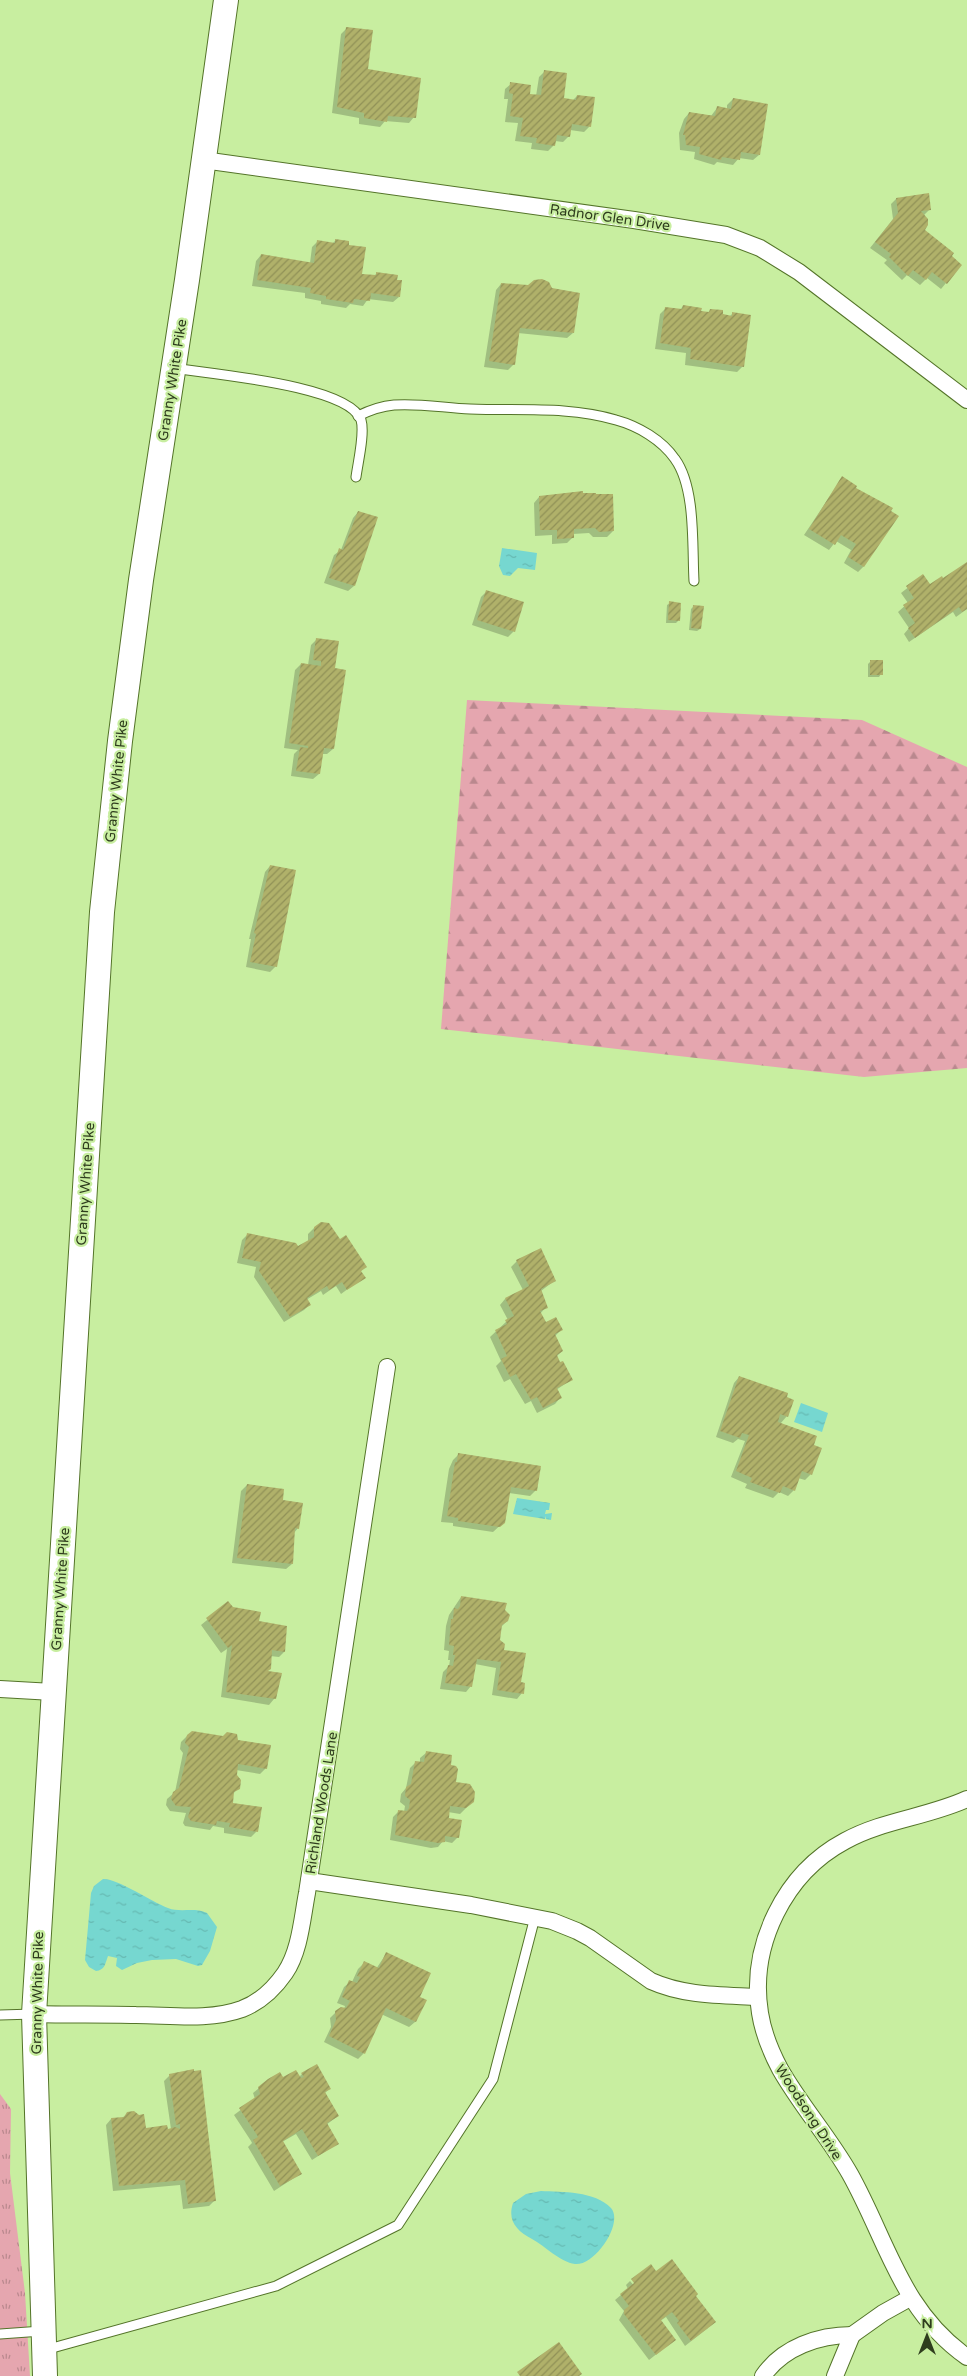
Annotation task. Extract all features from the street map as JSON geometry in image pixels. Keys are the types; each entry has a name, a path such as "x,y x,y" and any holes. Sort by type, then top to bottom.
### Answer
{"main road":[{"name":"Granny White Pike","path":"45,2376 34,2014 102,912 120,742 141,580 174,368 226,0"}],"street":[{"name":"Radnor Glen Drive","path":"203,160 634,220 726,235 760,248 799,272 967,400"},
{"name":"Richland Woods Lane","path":"34,2014 208,2016 233,2012 250,2006 273,1988 291,1962 299,1934 309,1881 387,1367"},
{"path":"0,1689 53,1692"},
{"name":"Woodsong Drive","path":"967,1799 861,1833 835,1847 812,1864 792,1886 770,1927 762,1954 758,1996 760,2014 766,2035 780,2070 851,2176 910,2298 935,2329 967,2357"},
{"path":"309,1881 470,1905 535,1917 577,1930 651,1981 664,1987 697,1993 758,1996"},
{"path":"835,2376 852,2335 883,2313 910,2298"},
{"path":"763,2376 777,2360 805,2344 833,2335 852,2335"}],"lane":[{"path":"174,368 305,389 351,409 358,416 361,432 356,477"},
{"path":"358,416 381,407 400,405 472,409 554,410 596,415 630,425 666,449 677,461 684,475 690,512 694,581"},
{"path":"0,2334 43,2341 276,2286 398,2225 493,2079 535,1917"},
{"path":"0,2015 34,2014"}],"green space":[{"path":"467,700 862,720 967,767 967,1068 864,1077 441,1029"},
{"path":"0,2094 11,2109 10,2173 25,2293 30,2376 0,2376"}],"water":[{"path":"502,548 537,553 535,570 518,568 510,576 503,575 499,566"},
{"path":"801,1403 828,1413 822,1432 794,1422"},
{"path":"517,1498 550,1503 549,1510 546,1510 545,1514 552,1513 551,1520 546,1519 545,1516 545,1519 513,1514"},
{"path":"103,1879 126,1886 168,1908 198,1910 207,1913 217,1927 210,1951 202,1965 198,1966 176,1959 152,1960 137,1963 122,1970 116,1966 117,1958 108,1956 101,1969 96,1971 89,1967 85,1960 91,1893 94,1886"},
{"path":"541,2191 587,2195 604,2202 611,2208 614,2215 614,2223 611,2233 599,2251 591,2258 583,2263 569,2263 522,2233 515,2225 511,2215 513,2203 526,2194"}],"building":[{"path":"346,27 373,30 368,69 421,78 416,118 388,116 387,122 364,118 364,113 337,107"},
{"path":"544,70 567,73 564,98 576,100 577,95 595,97 591,127 572,124 570,137 557,135 555,146 536,143 537,138 520,136 523,118 510,116 513,94 509,93 510,82 531,85 530,94 541,95"},
{"path":"733,98 768,104 760,155 741,152 740,160 722,157 721,160 699,154 700,147 686,145 685,135 683,135 689,112 715,116 717,106 731,109"},
{"path":"929,193 931,210 921,211 928,219 928,225 925,230 954,253 952,256 962,265 947,284 932,272 926,280 913,270 908,276 889,257 891,254 875,242 898,213 896,198"},
{"path":"335,239 349,241 349,245 366,247 362,274 376,275 376,272 398,275 397,280 402,280 400,297 371,293 370,301 354,299 353,303 326,299 326,296 310,293 311,288 257,280 261,254 314,263 317,240 335,243"},
{"path":"542,279 549,282 552,288 580,293 574,333 520,328 515,365 489,361 501,283 528,285 534,280"},
{"path":"683,305 702,308 701,311 709,312 710,309 723,310 723,314 732,316 732,312 751,315 744,367 690,359 691,348 660,343 665,307 682,309"},
{"path":"842,476 857,486 856,488 893,508 891,511 899,516 864,567 848,557 856,544 841,535 835,545 809,529"},
{"path":"583,491 583,493 613,494 614,531 599,532 595,528 574,529 574,538 557,539 557,530 540,530 539,496"},
{"path":"358,511 378,517 355,586 329,578 339,548 343,550"},
{"path":"967,562 967,609 962,612 959,607 915,638 908,628 915,623 903,605 914,598 906,586 923,574 930,584"},
{"path":"486,590 524,602 515,632 477,620"},
{"path":"669,601 681,603 680,621 668,620"},
{"path":"693,605 704,606 701,629 691,628"},
{"path":"316,638 339,641 335,668 346,670 334,749 324,748 320,774 296,771 300,747 308,748 308,746 289,743 301,663 321,666 321,661 313,660"},
{"path":"870,660 883,660 883,675 870,675"},
{"path":"270,865 296,870 277,967 250,962 256,934 254,933"},
{"path":"321,1222 329,1223 340,1239 346,1235 367,1267 361,1271 366,1278 347,1290 342,1282 329,1290 327,1286 307,1298 311,1305 290,1317 259,1271 261,1262 242,1258 247,1233 296,1243 298,1246 314,1237 314,1227"},
{"path":"541,1248 556,1281 541,1289 548,1308 540,1311 546,1322 556,1317 563,1330 555,1334 563,1351 557,1355 560,1362 563,1361 573,1380 557,1388 562,1398 543,1408 537,1397 531,1400 516,1374 510,1377 501,1359 507,1356 495,1330 507,1324 505,1320 514,1316 505,1298 529,1286 516,1260"},
{"path":"739,1376 788,1393 787,1397 794,1400 788,1417 780,1414 778,1422 817,1436 814,1445 822,1448 812,1475 802,1471 795,1491 783,1486 780,1493 750,1482 752,1478 736,1471 749,1435 742,1433 740,1438 720,1431"},
{"path":"458,1453 541,1466 537,1491 511,1487 505,1523 500,1527 458,1521 458,1518 447,1516"},
{"path":"247,1484 284,1489 283,1500 303,1503 299,1529 295,1528 293,1564 237,1558"},
{"path":"461,1596 507,1603 505,1610 510,1615 508,1621 502,1625 500,1640 505,1644 504,1650 526,1653 521,1682 525,1683 524,1694 497,1690 501,1662 477,1659 472,1687 445,1683 448,1665 453,1666 455,1655 453,1655 454,1646 449,1645 451,1619 453,1619 454,1608 458,1609 460,1606"},
{"path":"228,1601 233,1607 261,1612 259,1621 287,1626 285,1652 272,1650 271,1669 268,1671 282,1673 276,1699 226,1692 232,1645 228,1648 206,1618"},
{"path":"192,1731 223,1736 227,1732 237,1734 238,1740 271,1745 267,1769 238,1764 237,1775 241,1780 240,1789 234,1792 233,1803 262,1807 258,1832 229,1827 230,1823 217,1821 216,1825 191,1821 188,1817 191,1807 176,1806 171,1799 173,1792 179,1788 189,1747 185,1743 187,1735"},
{"path":"426,1751 452,1755 451,1765 456,1766 458,1769 456,1782 470,1784 475,1792 474,1802 466,1808 450,1806 449,1818 462,1820 459,1838 445,1836 445,1842 438,1843 395,1835 398,1810 407,1811 409,1808 410,1800 405,1796 406,1787 411,1784 415,1761 424,1762"},
{"path":"386,1952 431,1973 420,1997 427,2000 416,2022 386,2008 365,2054 329,2036 336,2020 335,2011 341,2007 346,2008 350,2001 342,1997 349,1980 357,1983 360,1977 357,1976 364,1961 379,1968"},
{"path":"317,2064 331,2089 325,2092 339,2116 327,2123 339,2144 318,2156 302,2129 283,2141 302,2174 280,2186 253,2140 258,2137 257,2135 239,2108 260,2094 258,2087 280,2072 283,2077 296,2070 301,2078 304,2077 301,2073"},
{"path":"194,2069 194,2071 201,2070 216,2201 188,2204 185,2180 119,2186 111,2118 124,2117 127,2112 134,2111 139,2115 144,2114 146,2128 167,2125 168,2129 175,2127 180,2129 180,2124 176,2125 169,2074"},
{"path":"672,2259 698,2294 696,2296 716,2322 691,2341 677,2323 679,2321 672,2312 661,2320 676,2340 656,2355 624,2314 624,2310 629,2306 620,2294 634,2283 631,2279 651,2264 656,2271"},
{"path":"559,2342 582,2374 579,2376 520,2376 517,2372"}]}
